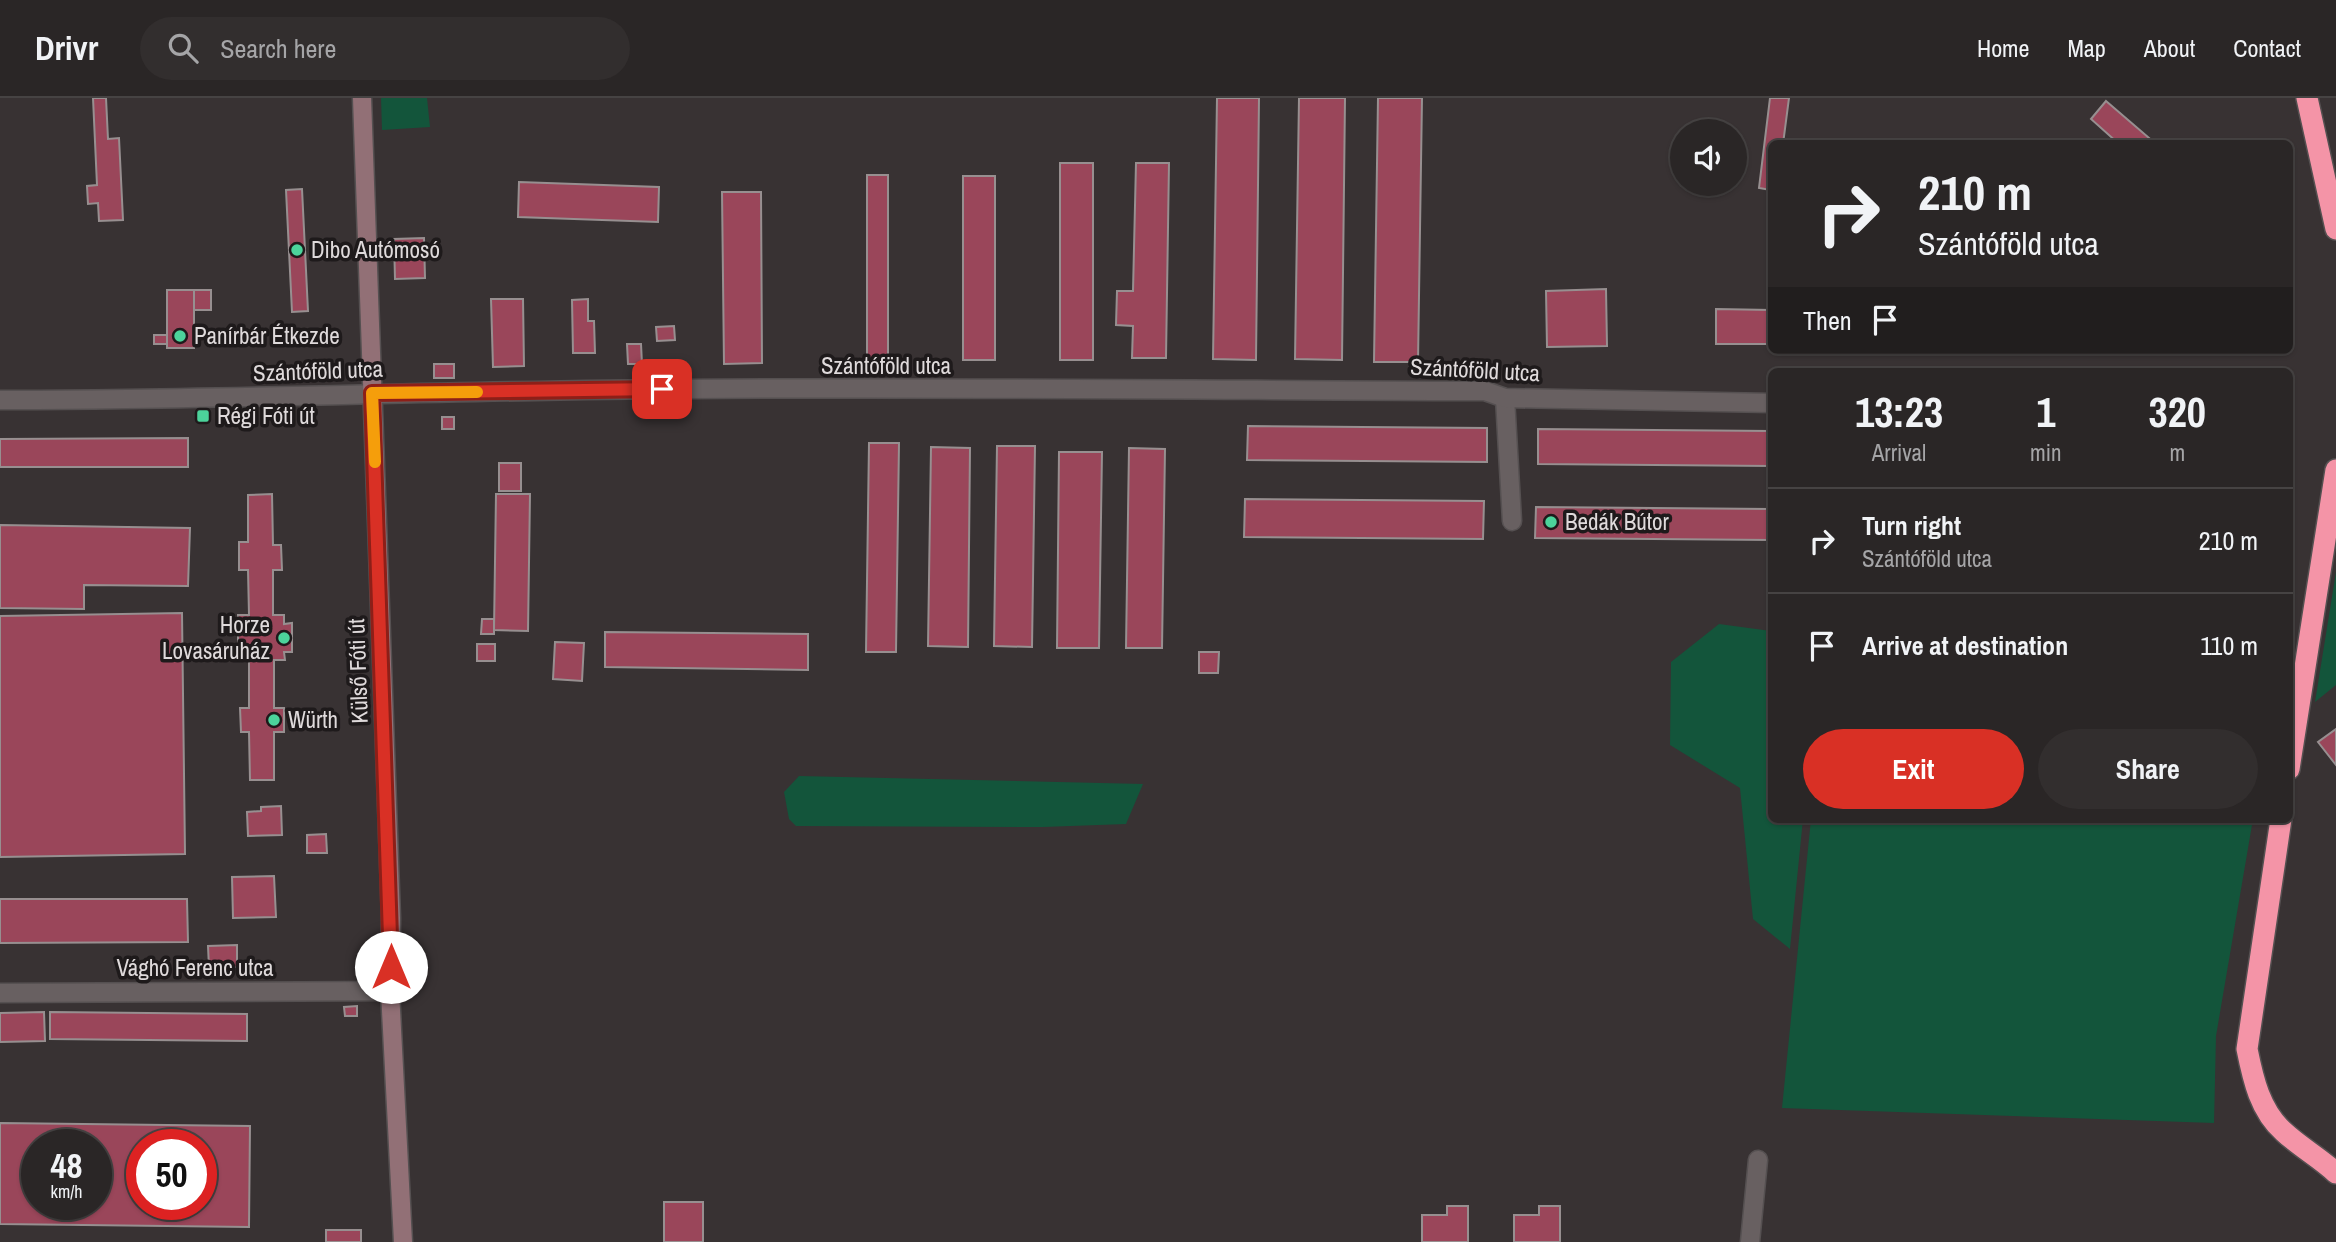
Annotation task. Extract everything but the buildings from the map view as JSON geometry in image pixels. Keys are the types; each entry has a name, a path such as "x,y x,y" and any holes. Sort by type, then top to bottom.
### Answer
{"highway":[{"path":"2307,98 2336,229"},
{"path":"2293,744 2336,470"},
{"path":"2280,823 2247,1049 2254,1083 2266,1109 2282,1130 2334,1171"}],"main road":[{"name":"Külső Fóti út","path":"362,98 391,918 390,991 403,1242"}],"street":[{"name":"Szántóföld utca","path":"0,400 689,389 1445,390 1485,391 1505,398 1768,403"},
{"path":"1505,398 1512,521"},
{"name":"Vághó Ferenc utca","path":"0,993 390,991"},
{"path":"1750,1242 1758,1160"}],"green space":[{"path":"381,98 427,98 430,127 382,130"},
{"path":"2336,572 2336,685 2315,702"},
{"path":"1719,624 1768,631 1768,823 1803,823 1790,949 1753,919 1740,788 1670,745 1671,662"},
{"path":"799,776 1143,784 1126,824 1043,827 796,826 789,819 784,792"},
{"path":"1811,823 2252,823 2216,1036 2214,1123 1782,1108"}],"slow traffic":[{"path":"375,462 372,393 477,392"}],"place":[{"name":"Dibo Autómosó","path":"297,250"},
{"name":"Panírbár Étkezde","path":"180,336"},
{"name":"Régi Fóti út","path":"203,416"},
{"name":"Bedák Bútor","path":"1551,522"},
{"name":"Horze Lovasáruház","path":"284,638"},
{"name":"Würth","path":"274,720"}],"route":[{"path":"391,967 372,393 662,389"}]}
